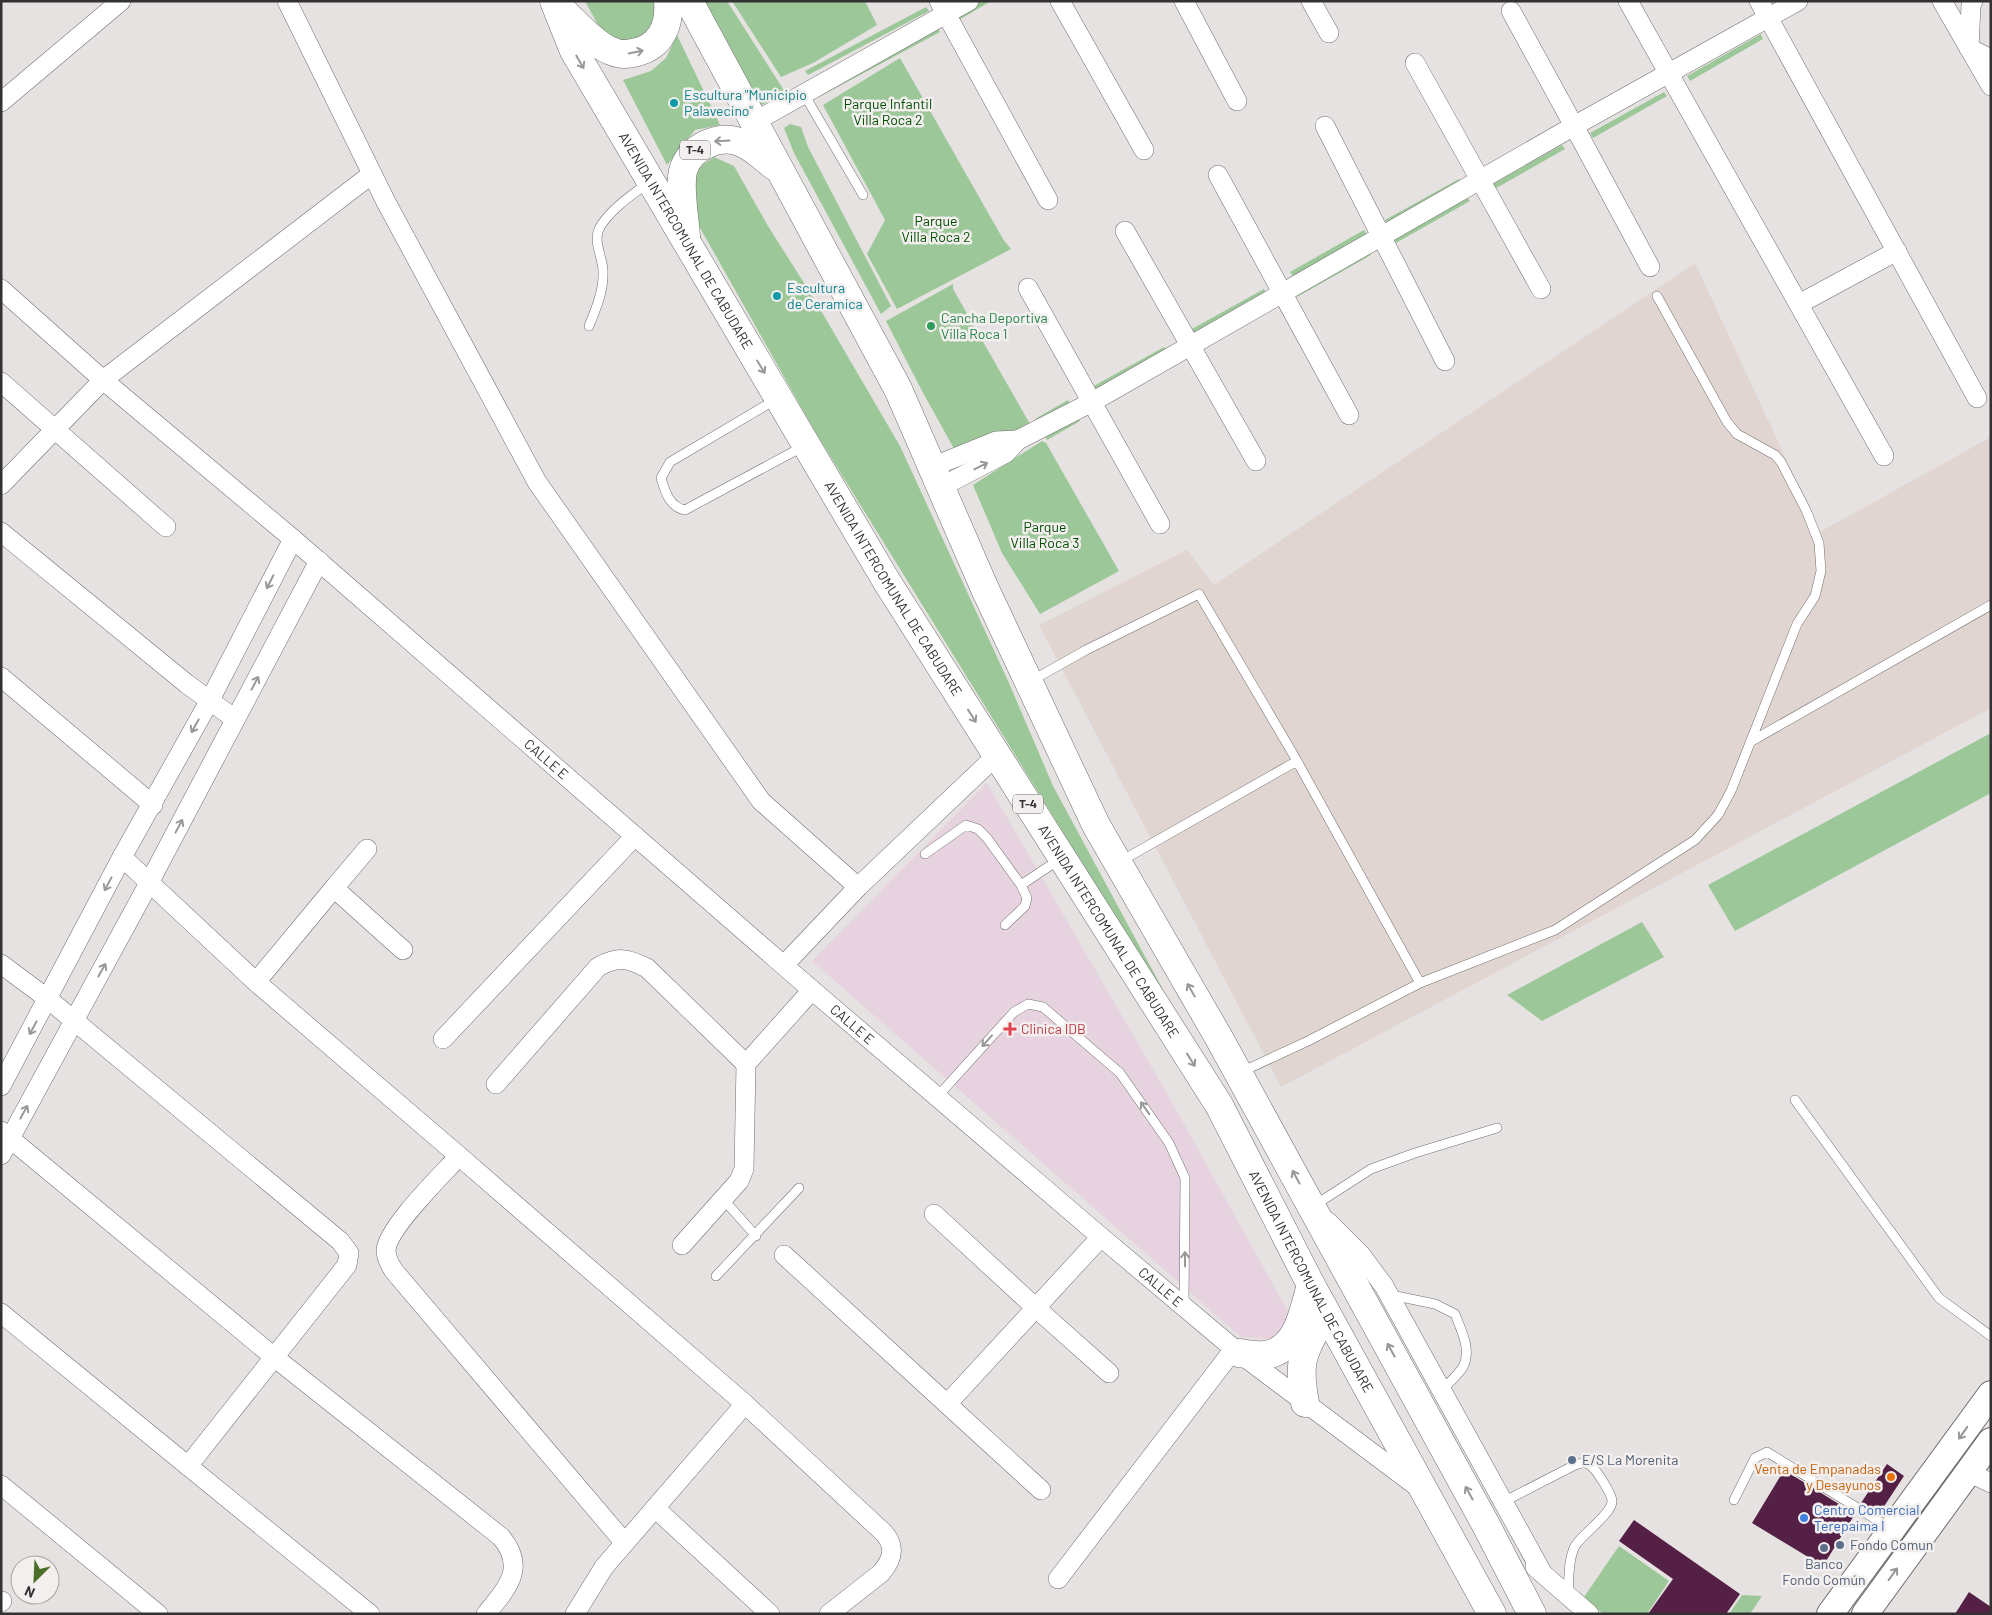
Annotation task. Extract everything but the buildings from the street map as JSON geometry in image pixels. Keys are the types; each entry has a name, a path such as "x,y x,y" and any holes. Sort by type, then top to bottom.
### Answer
{"highway":[{"name":"T-4","path":"554,1 600,44 614,52 629,54 647,50 656,44 663,34 669,12 668,1"},
{"name":"AVENIDA INTERCOMUNAL DE CABUDARE","path":"554,1 574,51 887,582 1219,1105 1326,1312 1492,1614"},
{"name":"T-4","path":"689,1 898,389 985,589 1096,824 1311,1205 1486,1525 1532,1614"},
{"name":"T-4","path":"687,242 682,186 683,170 697,148 716,140 742,142 779,169"},
{"path":"1237,1351 1266,1355 1282,1349 1296,1334 1311,1284"},
{"path":"1305,1403 1302,1384 1302,1357 1305,1347 1326,1312"}],"street":[{"path":"1,102 121,1"},
{"path":"287,1 372,174 537,482 760,801 858,887"},
{"path":"754,122 804,94 942,8 969,1"},
{"path":"1060,1 1144,150"},
{"path":"1184,1 1237,101"},
{"path":"1311,1 1329,33"},
{"path":"1628,1 1884,456"},
{"path":"936,477 1006,454 1018,440 1092,402 1481,181 1574,126 1669,74 1764,9 1798,1"},
{"path":"1942,1 1991,86"},
{"path":"1969,48 1971,6 1973,1"},
{"path":"942,8 1048,200"},
{"path":"1764,9 1977,398"},
{"path":"1511,11 1650,267"},
{"path":"1969,48 1991,59"},
{"path":"1415,63 1541,289"},
{"path":"1325,126 1445,361"},
{"path":"1,485 103,380 372,174"},
{"path":"1218,175 1349,415"},
{"path":"1126,231 1256,460"},
{"path":"1799,304 1897,251"},
{"path":"1028,288 1160,524"},
{"name":"CALLE E","path":"1,289 103,380 319,561 812,990 1100,1237 1237,1351 1426,1494"},
{"path":"1,382 166,527"},
{"path":"1,532 187,684 235,719"},
{"path":"1,1086 122,857 210,700 293,539"},
{"path":"1,1155 6,1134 74,1021 319,561"},
{"path":"1,677 153,804"},
{"path":"784,965 858,887 997,755"},
{"path":"444,1039 635,836"},
{"path":"256,982 366,849"},
{"path":"122,857 256,982 745,1404 884,1532 891,1541 892,1554 888,1565 829,1614"},
{"path":"334,888 404,950"},
{"path":"496,1084 598,967 612,959 631,960 646,968 746,1064"},
{"path":"1,964 48,999 340,1241 349,1253 346,1265 188,1466"},
{"path":"682,1245 739,1181 744,1169 746,1064 812,990"},
{"path":"6,1134 274,1357 501,1537 510,1549 514,1562 512,1577 505,1590 486,1614"},
{"path":"459,1156 394,1230 386,1251 389,1262 394,1271 624,1542"},
{"path":"1311,1205 1361,1255 1389,1295 1543,1574"},
{"path":"934,1214 1109,1373"},
{"path":"947,1404 1100,1237"},
{"path":"784,1255 1040,1490"},
{"path":"1,1313 370,1614"},
{"path":"1058,1579 1237,1351"},
{"path":"1830,1614 1991,1394"},
{"path":"575,1614 604,1567 624,1542 745,1404"},
{"path":"1865,1614 1980,1477 1989,1445"},
{"path":"1,1486 158,1614"},
{"path":"655,1508 770,1614"},
{"path":"1486,1525 1589,1614"}],"lane":[{"path":"804,94 863,195"},
{"path":"589,326 599,301 604,270 598,246 598,230 618,205 650,182"},
{"path":"1238,1073 1308,1041 1420,983 1554,930 1695,840 1718,815 1731,791 1797,624 1815,596 1822,571 1819,543 1806,510 1781,462 1774,455 1737,434 1726,422 1657,296"},
{"path":"779,398 670,462 660,478 667,497 679,509 685,510 807,445"},
{"path":"1029,682 1086,650 1199,594 1297,761 1420,983"},
{"path":"1750,742 1991,605"},
{"path":"1118,863 1297,761"},
{"path":"925,854 966,825 978,829 1021,885 1027,898 1025,906 1005,925"},
{"path":"1021,885 1062,857"},
{"path":"937,1097 1014,1012 1028,1004 1043,1007 1120,1074 1169,1143 1185,1178 1184,1308"},
{"path":"1795,1100 1938,1298 1991,1336"},
{"path":"1311,1205 1371,1169 1415,1153 1497,1128"},
{"path":"716,1276 756,1236 799,1188"},
{"path":"723,1199 756,1236"},
{"path":"1389,1295 1434,1304 1455,1314 1465,1342 1467,1355 1463,1367 1442,1391"},
{"path":"1734,1500 1755,1458 1767,1452 1892,1530"},
{"path":"1503,1502 1582,1462 1589,1464 1595,1469 1611,1496 1612,1502 1609,1509 1582,1536 1574,1548 1568,1596"}],"shaded area":[{"path":"1695,263 1820,532 1991,437 1991,708 1281,1087 1039,625 1187,550 1214,585"},
{"name":"Clinica IDB","path":"987,783 1169,1097 1291,1317 1274,1339 1241,1337 812,961"}],"green space":[{"path":"585,1 658,1 656,24 638,47 605,38"},
{"path":"701,1 727,1 785,92 760,106"},
{"path":"732,1 865,1 877,25 813,63 781,77"},
{"path":"979,1 991,1 954,23 951,18"},
{"path":"926,7 929,11 808,75 805,71"},
{"path":"937,27 940,32 819,97 817,92"},
{"path":"1761,34 1763,39 1690,81 1687,76"},
{"path":"677,35 720,125 695,130 667,165 623,80 651,71 666,58"},
{"name":"Parque Villa Roca 2","path":"900,58 1003,239 1011,249 897,309 867,254 885,220 823,105"},
{"path":"1664,92 1667,96 1593,138 1590,133"},
{"path":"790,124 801,127 808,147 891,306 881,314 794,153 784,128"},
{"path":"1562,145 1565,149 1491,191 1489,186"},
{"path":"714,157 734,166 900,446 1009,683 1053,786 1181,1023 814,430 699,226 694,207 693,171"},
{"path":"1459,179 1462,183 1388,225 1385,220"},
{"path":"1467,197 1470,201 1396,243 1393,238"},
{"path":"1364,230 1367,235 1293,276 1290,272"},
{"path":"1368,250 1371,255 1297,297 1294,292"},
{"path":"953,284 953,289 1030,424 962,463 886,321"},
{"path":"1264,289 1266,293 1193,335 1190,330"},
{"path":"1164,347 1167,351 1093,393 1090,388"},
{"path":"1068,400 1071,406 1038,425 1035,419"},
{"path":"1077,416 1080,421 1047,440 1044,434"},
{"name":"Parque Villa Roca 3","path":"1042,441 1046,443 1119,571 1040,614 1002,553 973,485"},
{"path":"1991,733 1991,793 1735,931 1708,885"},
{"path":"1642,922 1664,957 1542,1021 1507,995"},
{"path":"1619,1546 1669,1581 1647,1614 1603,1614 1584,1597"},
{"path":"1742,1595 1762,1596 1750,1614 1729,1614"}],"place":[{"name":"Escultura \"Municipio Palavecino\"","path":"674,103"},
{"name":"Escultura de Ceramica","path":"777,296"},
{"name":"Cancha Deportiva Villa Roca 1","path":"931,326"},
{"name":"Clinica IDB","path":"1010,1029"},
{"name":"E/S La Morenita","path":"1572,1460"},
{"name":"Venta de Empanadas y Desayunos","path":"1891,1477"},
{"name":"Centro Comercial Terepaima I","path":"1804,1518"},
{"name":"Fondo Comun","path":"1840,1545"},
{"name":"Banco Fondo Común","path":"1824,1548"}],"park label":[{"name":"Parque Infantil Villa Roca 2","path":"888,112"}]}
